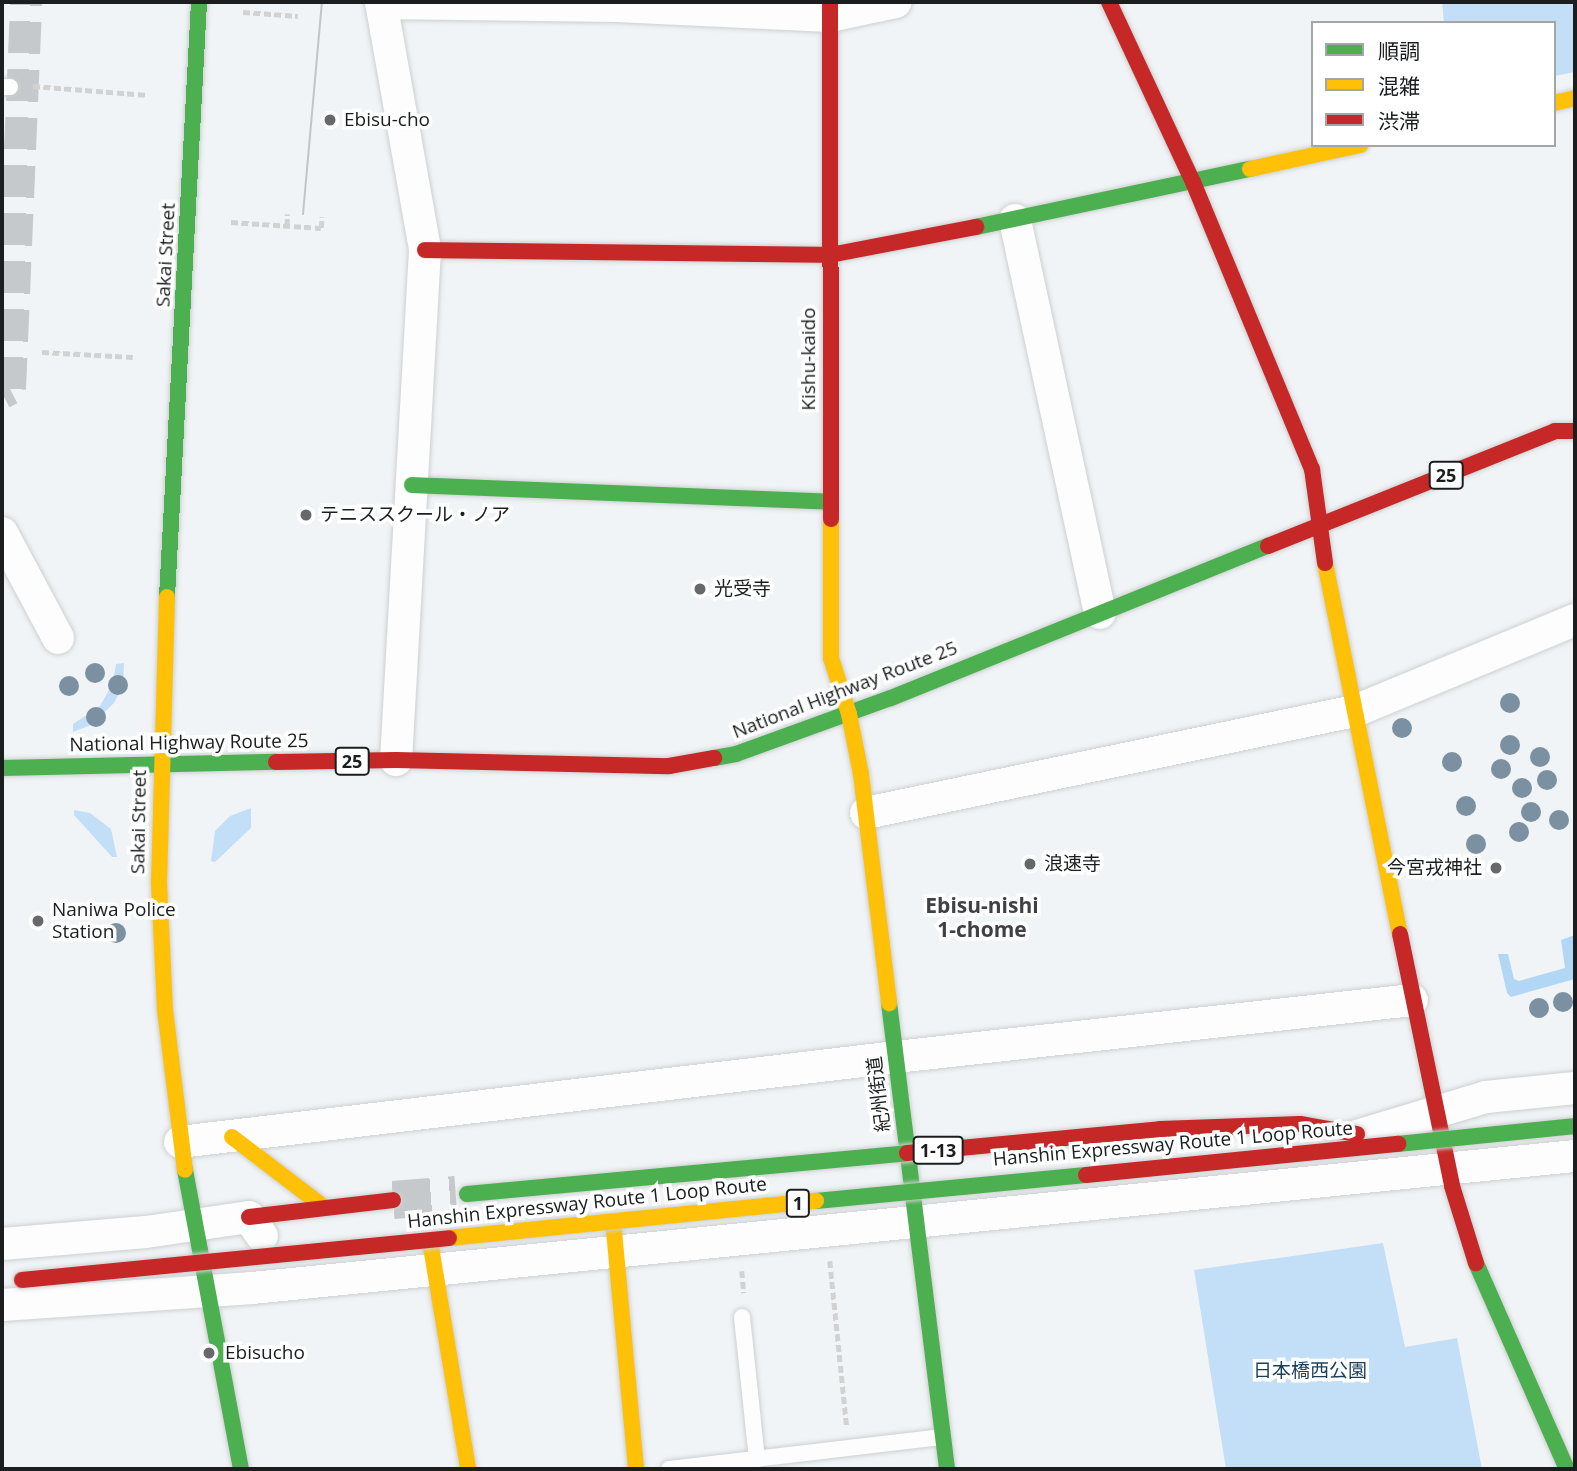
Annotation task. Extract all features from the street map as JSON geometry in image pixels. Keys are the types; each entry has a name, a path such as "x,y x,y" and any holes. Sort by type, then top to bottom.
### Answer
{"main road":[{"name":"Sakai Street","path":"199,2 160,766 159,883 164,997 180,1142 241,1469"},
{"path":"1109,2 1193,182 1312,469 1328,588 1412,1000 1438,1109 1448,1169 1472,1253 1567,1469"},
{"name":"Kishu-kaido","path":"830,9 831,658 849,714"},
{"path":"1556,103 1575,98"},
{"path":"425,250 830,256 1015,220 1351,147"},
{"name":"National Highway Route 25","path":"2,768 396,760 670,766 736,754 849,714 1555,431 1575,431"},
{"path":"412,485 830,502"},
{"name":"紀州街道","path":"849,714 866,813 947,1469"},
{"name":"1-13","path":"462,1194 1160,1129 1300,1124 1408,1143"},
{"name":"Hanshin Expressway Route 1 Loop Route","path":"2,1281 1575,1126"},
{"path":"232,1137 324,1207"},
{"path":"249,1217 393,1200"},
{"path":"615,1241 636,1469"},
{"path":"433,1258 468,1469"}],"street":[{"path":"396,760 425,250 381,2 830,9 896,2"},
{"path":"1015,220 1100,613"},
{"path":"2,533 15,578 58,638"},
{"path":"866,813 1355,711 1575,620"},
{"path":"180,1142 896,1056 1412,1000"},
{"path":"913,1210 1274,1162 1438,1109 1486,1097 1575,1088"},
{"path":"2,1304 297,1284 433,1258 913,1210 1448,1169 1575,1156"},
{"path":"286,1211 273,1228 279,1268 297,1284"},
{"path":"2,1244 249,1217 263,1239 433,1258"}],"lane":[{"path":"742,1317 765,1462"},
{"path":"669,1469 765,1462 941,1437"}],"path":[{"path":"243,12 298,16"},
{"path":"11,87 148,95"},
{"path":"287,214 287,226"},
{"path":"231,222 321,228 322,217"},
{"path":"42,352 134,357"},
{"path":"829,1247 849,1448"},
{"path":"742,1266 746,1312 742,1317"}],"green space":[{"path":"1442,2 1575,2 1575,72 1556,76 1556,21 1444,21"},
{"path":"124,663 123,686 114,703 91,725 73,732 73,724 100,706 113,683 116,664"},
{"path":"251,808 251,828 215,862 211,861 215,831 230,816"},
{"path":"74,810 90,813 111,829 117,857 112,857 74,815"},
{"name":"日本橋西公園","path":"1383,1243 1405,1347 1457,1338 1482,1469 1226,1469 1194,1270"}],"shaded area":[{"path":"1575,935 1575,979 1511,997 1507,993 1498,954 1508,954 1514,979 1519,981 1565,968 1561,940"}],"tunnel":[{"path":"2,393 10,389 26,2"},
{"path":"393,1200 456,1195"}],"tram line":[{"path":"303,214 322,2"}],"traffic: fast":[{"path":"167,597 199,2"},
{"path":"976,227 1250,169"},
{"path":"412,485 830,502"},
{"path":"714,758 736,754 891,698 1268,546"},
{"path":"2,768 276,762"},
{"path":"889,1003 947,1469"},
{"path":"1398,1144 1575,1126"},
{"path":"467,1194 907,1153"},
{"path":"185,1170 241,1469"},
{"path":"816,1201 1086,1175"},
{"path":"1476,1263 1567,1469"}],"traffic: slow":[{"path":"1556,103 1575,98"},
{"path":"1250,169 1351,147"},
{"path":"831,519 831,658 849,714 861,774 889,1003"},
{"path":"1325,563 1400,934"},
{"path":"167,597 159,883 165,1010 185,1170"},
{"path":"232,1137 324,1207"},
{"path":"449,1238 816,1201"},
{"path":"614,1231 636,1469"},
{"path":"431,1247 468,1469"}],"traffic: jam":[{"path":"830,2 831,519"},
{"path":"1109,2 1193,182 1312,469 1325,563"},
{"path":"425,250 830,255 976,227"},
{"path":"1268,546 1555,431 1575,431"},
{"path":"276,762 396,760 669,766 714,758"},
{"path":"1400,934 1452,1186 1476,1263"},
{"path":"907,1153 1160,1129 1300,1124 1357,1134"},
{"path":"1086,1175 1398,1144"},
{"path":"249,1217 393,1200"},
{"path":"22,1280 449,1238"}],"place":[{"name":"Ebisu-cho","path":"330,120"},
{"name":"テニススクール・ノア","path":"306,515"},
{"name":"光受寺","path":"700,589"},
{"name":"浪速寺","path":"1030,864"},
{"name":"今宮戎神社","path":"1496,868"},
{"name":"Naniwa Police Station","path":"38,921"},
{"name":"Ebisucho","path":"209,1353"}],"district":[{"name":"Ebisu-nishi 1-chome","path":"982,917"}]}
